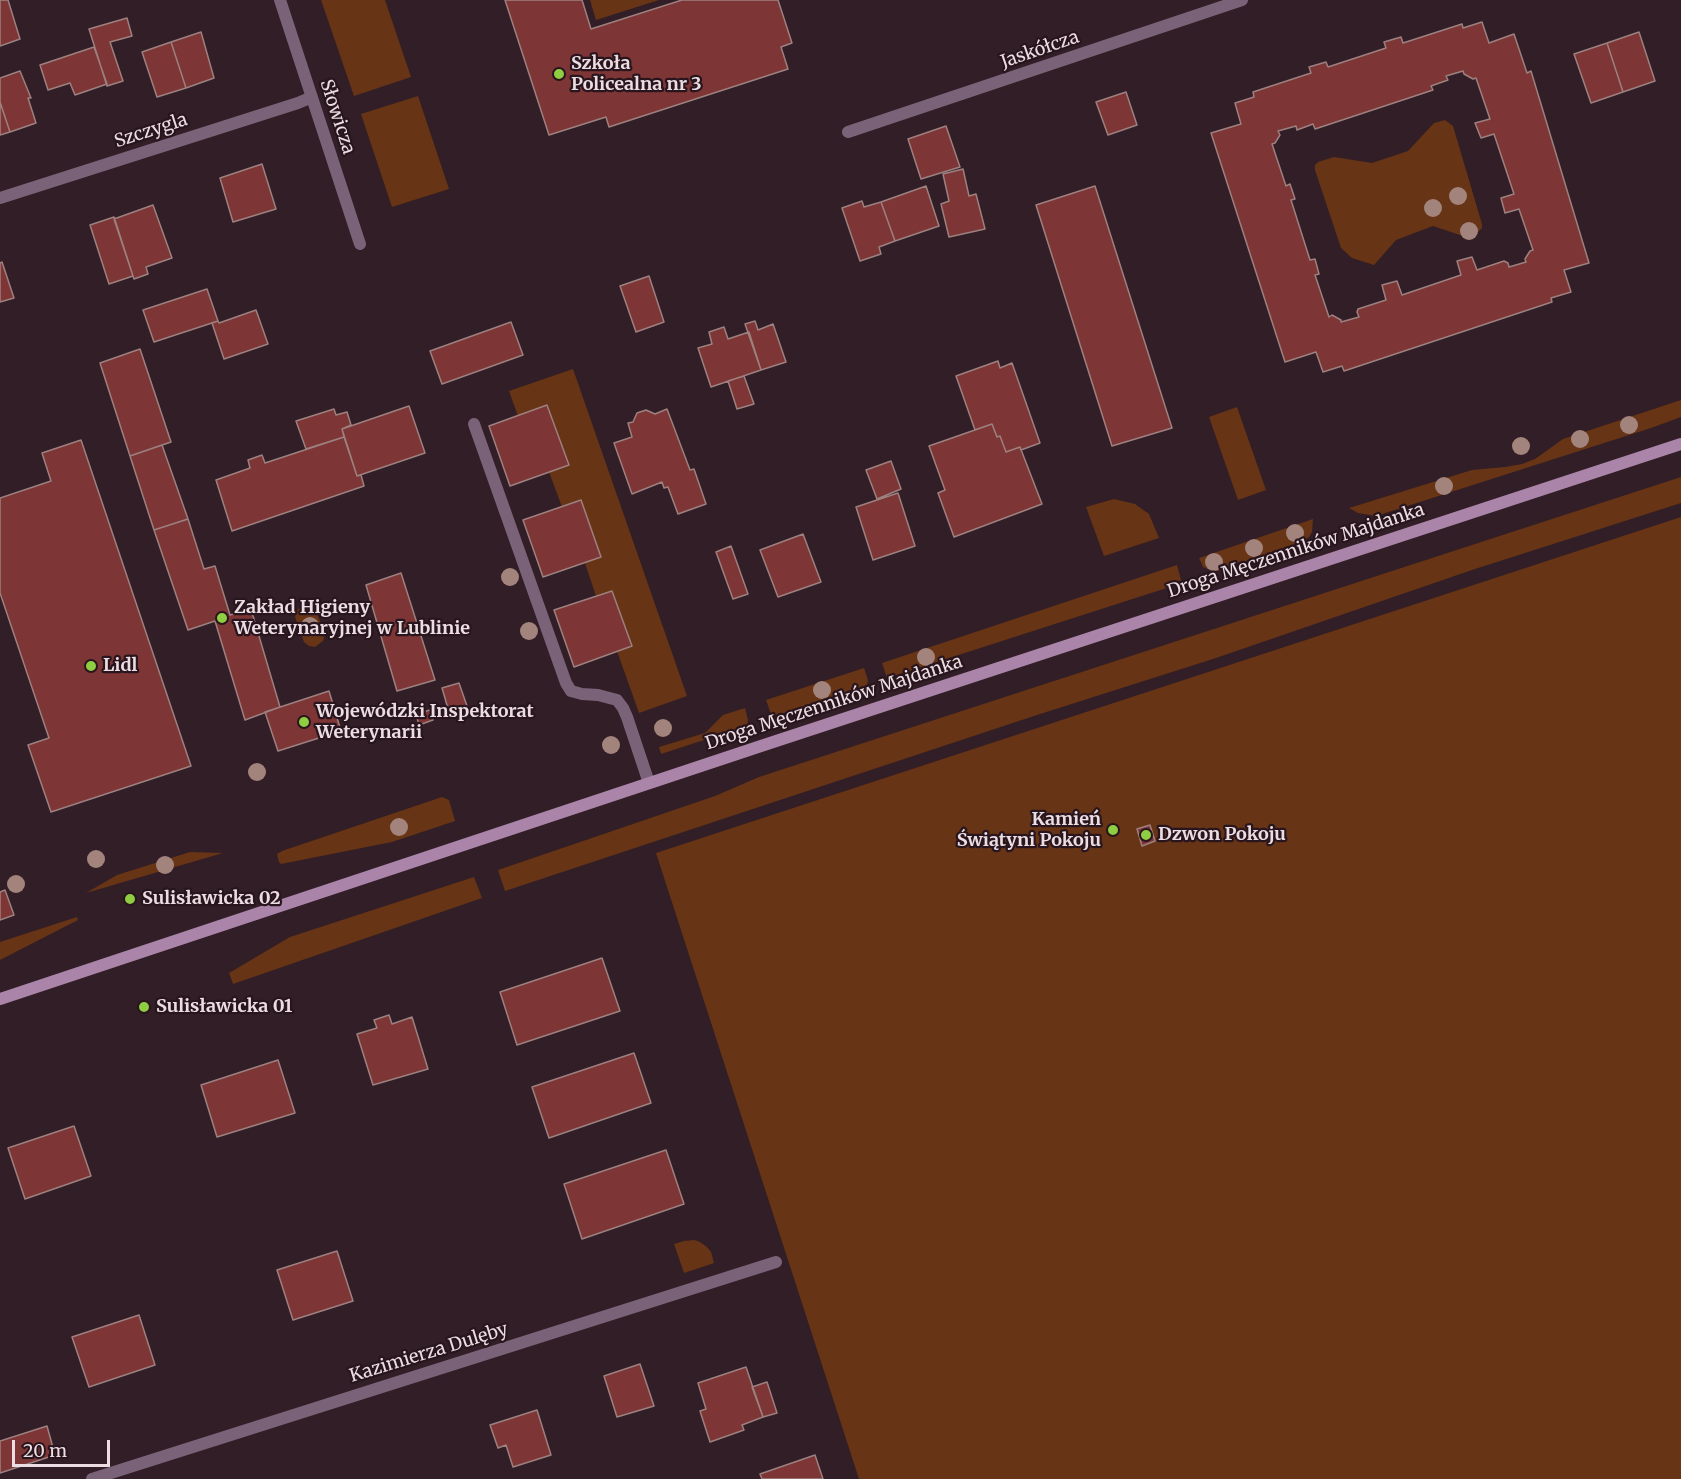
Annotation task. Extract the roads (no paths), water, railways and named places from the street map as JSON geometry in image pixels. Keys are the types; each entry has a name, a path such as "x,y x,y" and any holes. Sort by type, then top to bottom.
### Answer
{"street":[{"name":"Słowicza","path":"280,0 360,244"},
{"name":"Jaskółcza","path":"848,132 1242,0"},
{"name":"Szczygla","path":"0,198 312,97"},
{"path":"474,424 566,683 571,691 617,700 627,717 649,783"},
{"name":"Droga Męczenników Majdanka","path":"0,999 1681,444"},
{"name":"Kazimierza Dulęby","path":"92,1479 776,1263"}],"place":[{"name":"Szkoła Policealna nr 3","path":"559,74"},
{"name":"Zakład Higieny Weterynaryjnej w Lublinie","path":"222,618"},
{"name":"Lidl","path":"91,666"},
{"name":"Wojewódzki Inspektorat Weterynarii","path":"304,722"},
{"name":"Kamień Świątyni Pokoju","path":"1113,830"},
{"name":"Dzwon Pokoju","path":"1146,835"},
{"name":"Sulisławicka 02","path":"130,899"},
{"name":"Sulisławicka 01","path":"144,1007"}]}
